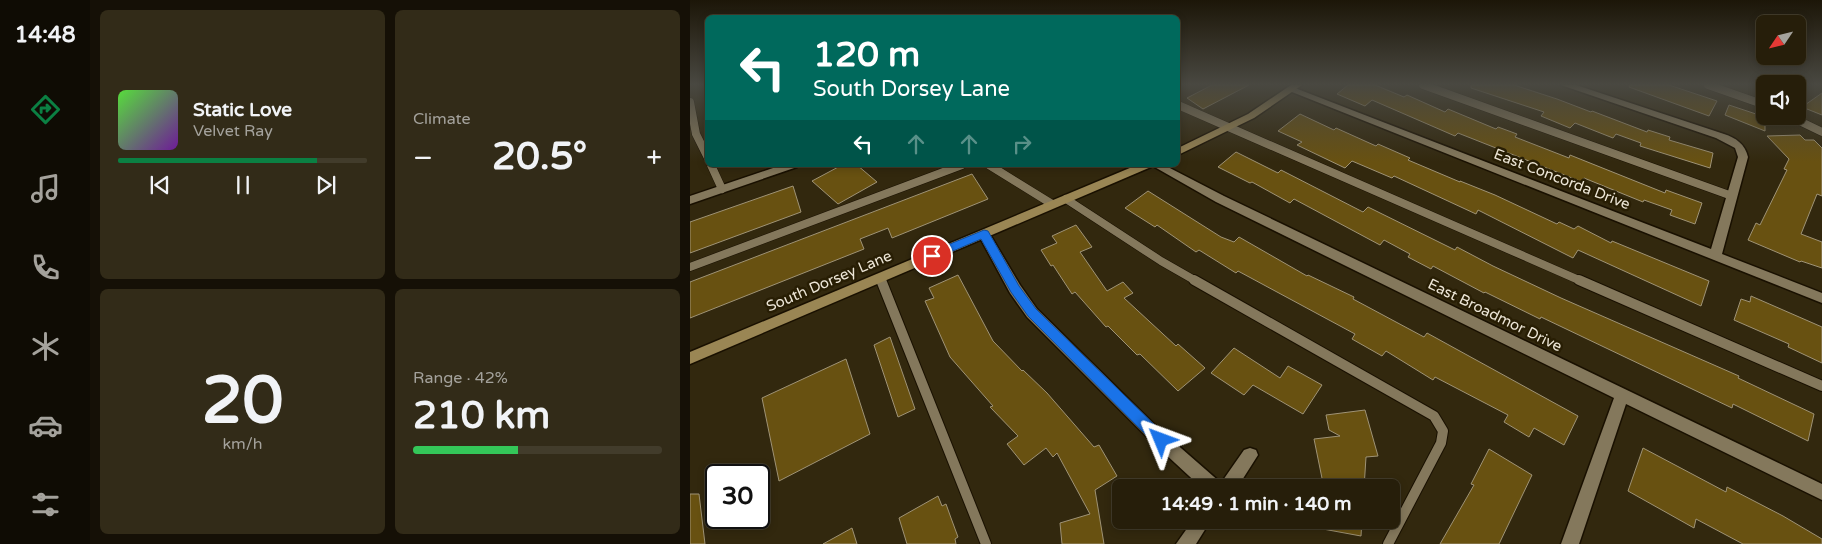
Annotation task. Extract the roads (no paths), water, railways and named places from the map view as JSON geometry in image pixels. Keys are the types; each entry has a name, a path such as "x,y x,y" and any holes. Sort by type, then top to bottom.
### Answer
{"street":[{"path":"1180,151 1230,128 1259,110"},
{"name":"East Concorda Drive","path":"1351,110 1822,298"},
{"path":"1642,110 1720,136 1742,150 1743,157 1715,256"},
{"path":"690,200 787,167"},
{"name":"South Dorsey Lane","path":"690,358 1143,167"},
{"name":"East Broadmor Drive","path":"1160,167 1220,199 1822,492"},
{"path":"984,234 1015,289 1032,313 1153,433 1205,479"},
{"path":"1570,544 1622,395"},
{"path":"1233,479 1250,455"},
{"path":"1186,544 1197,529"}],"lane":[{"path":"692,110 696,134 705,152"},
{"path":"1190,110 1822,386"},
{"path":"1494,110 1732,196"},
{"path":"1806,124 1822,132"},
{"path":"712,167 722,189"},
{"path":"690,267 957,167"},
{"path":"992,167 1052,204"},
{"path":"1066,199 1161,261 1434,416 1443,431 1441,444 1388,544"},
{"path":"880,278 986,544"}]}
